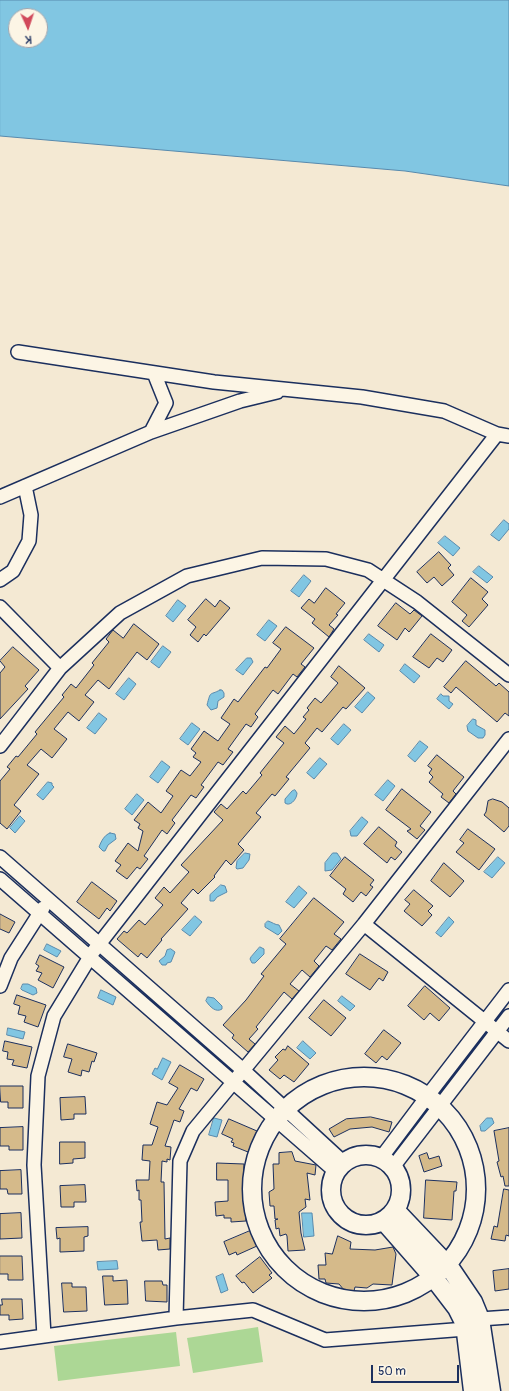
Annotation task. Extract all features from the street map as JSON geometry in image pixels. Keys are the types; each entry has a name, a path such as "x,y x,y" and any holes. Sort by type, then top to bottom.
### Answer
{"street":[{"path":"18,352 214,382 362,397 444,411 503,435 384,580 99,944 54,1016 38,1076 34,1165 44,1336"},
{"path":"151,432 166,403 154,373"},
{"path":"0,497 151,432 240,401 285,389"},
{"path":"0,580 13,571 29,541 31,515 25,486"},
{"path":"0,746 60,668 120,613 187,576 262,558 326,559 368,570 416,602 509,675"},
{"path":"0,607 60,668"},
{"path":"176,1318 180,1160 193,1131 364,924 509,739"},
{"path":"0,857 243,1070 280,1114"},
{"path":"0,879 38,914 90,957 233,1082 280,1114 339,1167"},
{"path":"0,986 11,958 38,914 49,901"},
{"path":"364,924 509,1041"},
{"path":"433,1103 485,1022 509,990"},
{"path":"387,1163 433,1103 509,1016"},
{"path":"359,1076 388,1080 412,1090 433,1103 462,1133 471,1152 477,1176 476,1203 470,1230 456,1258 434,1278 415,1291 393,1299 354,1301 336,1297 310,1287 283,1266 268,1247 256,1220 251,1193 254,1164 263,1141 280,1114 290,1102 312,1087 359,1076"},
{"path":"365,1154 387,1163 399,1177 401,1188 400,1199 390,1215 373,1225 361,1225 350,1222 340,1215 333,1205 330,1194 331,1182 339,1167 354,1156 365,1154"},
{"path":"390,1215 457,1308 465,1324 473,1324"},
{"path":"390,1215 448,1266 473,1302 472,1391"},
{"path":"0,1342 176,1318 253,1310 325,1340 473,1324 509,1317"},
{"path":"473,1324 492,1391"}],"green space":[{"path":"258,1327 263,1362 193,1373 187,1338"},
{"path":"176,1332 180,1366 58,1381 54,1346"}],"water":[{"path":"0,0 509,0 509,186 405,171 0,136"},
{"path":"504,520 509,524 509,529 499,541 491,535"},
{"path":"445,536 460,548 453,556 438,543"},
{"path":"479,566 493,577 487,583 473,572"},
{"path":"304,575 311,581 299,597 291,591"},
{"path":"178,600 186,606 173,622 166,616"},
{"path":"269,620 277,626 265,641 257,635"},
{"path":"369,634 384,645 379,652 364,640"},
{"path":"163,646 171,652 159,668 151,662"},
{"path":"247,658 251,658 253,662 243,675 236,670"},
{"path":"405,664 420,676 414,683 400,671"},
{"path":"129,678 136,684 124,700 116,694"},
{"path":"220,690 224,693 224,697 218,701 217,708 211,710 207,705 210,695"},
{"path":"368,692 375,698 362,713 355,707"},
{"path":"441,694 443,696 449,696 449,701 453,704 449,709 437,699"},
{"path":"99,713 107,719 95,734 87,728"},
{"path":"473,719 476,720 476,725 485,730 485,735 483,738 478,738 468,731 467,726"},
{"path":"192,723 200,729 188,745 180,739"},
{"path":"344,724 351,730 338,745 331,739"},
{"path":"420,741 428,747 415,762 408,756"},
{"path":"320,758 327,764 314,779 307,773"},
{"path":"162,761 170,767 158,783 150,777"},
{"path":"388,780 395,786 383,801 375,795"},
{"path":"48,782 52,783 54,787 43,800 37,795"},
{"path":"295,790 297,793 294,801 289,804 285,803 285,799 292,791"},
{"path":"137,794 144,800 132,815 125,809"},
{"path":"20,816 25,821 15,833 10,828"},
{"path":"362,817 368,822 357,836 351,836 350,831"},
{"path":"110,833 115,834 116,839 108,845 105,851 103,851 99,847 104,837"},
{"path":"245,853 250,854 249,860 243,868 237,869 237,861"},
{"path":"333,853 337,853 341,859 332,870 325,871 325,863"},
{"path":"498,857 505,863 492,878 484,872"},
{"path":"221,885 225,886 227,892 217,897 214,901 210,901 210,895"},
{"path":"299,886 307,893 294,908 286,902"},
{"path":"195,916 202,922 190,936 182,930"},
{"path":"449,917 454,922 441,937 436,933"},
{"path":"268,921 279,925 282,931 278,935 265,927 265,924"},
{"path":"47,944 61,951 57,957 44,950"},
{"path":"260,947 264,949 264,954 255,963 252,963 250,959 251,957"},
{"path":"171,949 175,952 171,962 167,963 166,965 162,965 159,961 165,956 167,950"},
{"path":"23,984 28,984 36,988 37,993 33,995 22,990"},
{"path":"101,990 116,997 113,1005 98,998"},
{"path":"342,996 355,1006 350,1011 338,1001"},
{"path":"208,997 214,998 222,1006 222,1009 215,1010 211,1007 206,1001"},
{"path":"8,1028 25,1032 23,1039 7,1035"},
{"path":"303,1041 316,1053 310,1059 297,1048"},
{"path":"163,1058 171,1062 162,1080 152,1074 155,1068 157,1069"},
{"path":"214,1118 222,1120 217,1137 209,1135"},
{"path":"487,1118 492,1118 494,1123 485,1131 481,1131 480,1126"},
{"path":"302,1213 312,1213 314,1236 304,1237"},
{"path":"117,1261 118,1269 98,1270 97,1262"},
{"path":"223,1274 228,1290 221,1293 216,1277"}],"building":[{"path":"439,552 451,565 448,568 454,575 442,586 434,577 427,583 417,572"},
{"path":"471,578 488,592 482,599 488,605 469,627 462,621 467,615 452,602"},
{"path":"326,588 345,603 336,614 338,615 329,625 334,629 329,637 312,623 315,619 301,608 309,599 314,603"},
{"path":"206,599 215,607 220,600 230,608 206,636 204,634 198,642 190,635 196,627 188,620"},
{"path":"396,603 410,614 414,610 422,616 409,632 405,628 397,640 378,626"},
{"path":"134,624 159,644 147,660 137,652 109,689 98,680 85,695 94,702 79,721 68,712 54,729 67,739 52,758 41,749 27,765 39,774 14,805 21,811 7,829 0,823 0,781 10,769 7,767 16,756 18,757 37,734 35,732 64,697 62,695 71,684 76,688 94,665 92,663 109,642 106,639 113,630 123,638"},
{"path":"286,627 314,648 301,664 305,667 297,677 293,674 278,694 273,690 255,714 258,717 251,727 246,724 228,749 233,752 223,765 218,762 201,785 204,787 196,798 191,795 172,820 175,823 167,834 162,830 144,856 148,859 140,869 137,867 127,879 116,871 121,865 115,861 128,843 138,851 143,831 138,828 140,824 134,820 148,802 161,813 173,796 166,791 181,770 190,776 201,762 193,757 196,753 191,749 204,731 218,741 230,724 221,718 234,699 238,702 281,649 273,643"},
{"path":"431,634 452,650 443,662 437,658 429,668 413,657"},
{"path":"13,647 39,670 25,686 28,689 0,719 0,673 5,667 0,661"},
{"path":"466,661 496,686 499,683 509,692 509,716 505,713 497,722 456,687 451,693 444,687"},
{"path":"339,666 365,688 346,709 343,707 322,732 317,728 305,743 310,748 286,777 289,779 275,796 272,794 256,813 261,817 238,844 244,850 231,865 226,860 214,876 215,877 198,894 193,889 181,903 188,909 161,939 162,940 147,958 141,953 138,957 117,939 124,931 127,933 139,920 145,925 163,905 155,898 164,887 170,893 189,872 181,865 223,820 214,812 221,804 227,809 243,791 246,794 262,775 260,773 284,743 276,737 285,726 294,734 306,719 303,717 309,710 307,708 315,698 321,703 338,683 331,677"},
{"path":"437,755 464,777 453,791 456,794 449,803 441,797 443,794 429,782 433,777 429,773 432,769 428,766"},
{"path":"402,789 431,812 420,826 425,830 417,839 407,831 411,829 386,810"},
{"path":"493,799 502,802 509,808 509,826 504,832 484,815 488,801"},
{"path":"379,827 397,842 395,846 402,852 395,860 391,857 387,863 364,844"},
{"path":"468,829 495,849 479,870 456,852 464,843 460,840"},
{"path":"345,857 374,880 370,885 373,887 366,896 361,892 353,902 343,894 346,889 330,876"},
{"path":"444,863 464,881 450,897 431,881"},
{"path":"92,882 117,901 110,911 107,908 99,919 77,902"},
{"path":"414,890 433,906 428,911 432,915 422,926 404,911 410,904 405,900"},
{"path":"314,898 344,922 334,934 341,939 332,950 326,946 314,961 319,966 310,977 302,970 290,984 299,991 292,999 284,992 256,1027 258,1029 249,1039 255,1044 248,1052 232,1038 234,1035 223,1025 246,1000 264,976 261,974 286,944 280,939"},
{"path":"0,914 15,922 9,933 0,929"},
{"path":"360,954 388,972 383,981 379,978 370,990 346,974"},
{"path":"40,955 64,967 53,988 38,980 42,973 36,971 39,966 36,964"},
{"path":"425,986 450,1008 439,1021 430,1013 424,1020 408,1006"},
{"path":"17,995 46,1005 38,1027 24,1022 26,1016 18,1014 20,1006 14,1004"},
{"path":"324,1000 346,1018 331,1036 309,1018"},
{"path":"384,1030 401,1043 387,1060 382,1056 376,1063 365,1054"},
{"path":"5,1041 32,1047 27,1068 12,1065 14,1060 7,1059 8,1052 3,1051"},
{"path":"68,1044 97,1053 94,1062 92,1061 89,1072 82,1070 81,1076 68,1072 72,1059 64,1057"},
{"path":"288,1046 309,1064 294,1082 284,1075 280,1079 269,1070 278,1060 275,1057"},
{"path":"180,1065 204,1079 197,1091 191,1088 179,1109 184,1111 180,1122 174,1120 165,1146 171,1147 170,1160 167,1159 167,1162 162,1161 161,1182 164,1182 165,1239 170,1238 170,1249 158,1250 157,1240 142,1241 140,1222 142,1222 141,1200 139,1200 139,1190 137,1191 136,1180 149,1180 150,1161 142,1160 143,1145 152,1145 158,1127 150,1124 157,1102 167,1105 178,1088 169,1083"},
{"path":"0,1086 23,1086 23,1108 8,1108 8,1102 1,1102"},
{"path":"85,1097 86,1114 74,1114 74,1119 61,1120 60,1098"},
{"path":"371,1117 392,1122 389,1132 372,1127 350,1129 334,1137 329,1129 346,1119"},
{"path":"229,1119 257,1131 248,1152 233,1146 234,1143 231,1142 233,1139 222,1134"},
{"path":"23,1127 23,1150 9,1150 9,1146 0,1146 0,1128"},
{"path":"509,1128 509,1186 505,1186 503,1176 501,1177 497,1162 499,1161 494,1131"},
{"path":"60,1142 85,1142 85,1158 73,1159 73,1163 60,1164"},
{"path":"292,1152 295,1161 316,1165 315,1175 307,1173 310,1200 305,1199 306,1207 299,1212 301,1233 305,1250 288,1251 286,1234 280,1236 279,1228 276,1229 275,1220 278,1219 275,1219 274,1206 270,1206 269,1192 274,1189 273,1164 279,1164 279,1153"},
{"path":"427,1153 429,1159 439,1156 442,1166 424,1172 419,1156"},
{"path":"217,1163 244,1164 243,1186 246,1221 231,1222 231,1218 224,1218 224,1215 216,1216 215,1202 228,1201 228,1180 217,1180"},
{"path":"21,1170 22,1194 8,1194 7,1189 0,1189 0,1171"},
{"path":"426,1180 457,1182 456,1191 454,1191 452,1220 424,1218"},
{"path":"85,1185 86,1202 74,1202 74,1207 61,1207 60,1186"},
{"path":"504,1189 509,1190 509,1236 506,1235 505,1241 491,1239 494,1226 497,1227"},
{"path":"21,1213 22,1238 0,1239 0,1214"},
{"path":"88,1227 88,1236 84,1237 84,1251 60,1252 60,1238 57,1239 56,1228"},
{"path":"250,1231 257,1246 237,1255 236,1252 229,1255 224,1242"},
{"path":"338,1236 351,1242 350,1249 375,1250 393,1247 396,1254 392,1285 373,1284 367,1288 355,1287 354,1291 344,1290 339,1284 326,1283 325,1279 319,1279 318,1265 326,1265 325,1253 332,1254"},
{"path":"0,1256 22,1256 23,1280 8,1280 8,1274 0,1274"},
{"path":"260,1257 272,1273 269,1275 272,1278 253,1293 244,1282 242,1283 236,1276"},
{"path":"509,1269 509,1289 495,1291 493,1271"},
{"path":"103,1276 113,1276 113,1281 127,1280 128,1304 105,1305"},
{"path":"145,1281 162,1281 163,1285 167,1285 167,1302 146,1301"},
{"path":"62,1283 72,1283 72,1287 86,1287 87,1311 64,1312"},
{"path":"2,1299 22,1299 23,1319 9,1320 9,1315 0,1315 0,1305 2,1305"}]}
